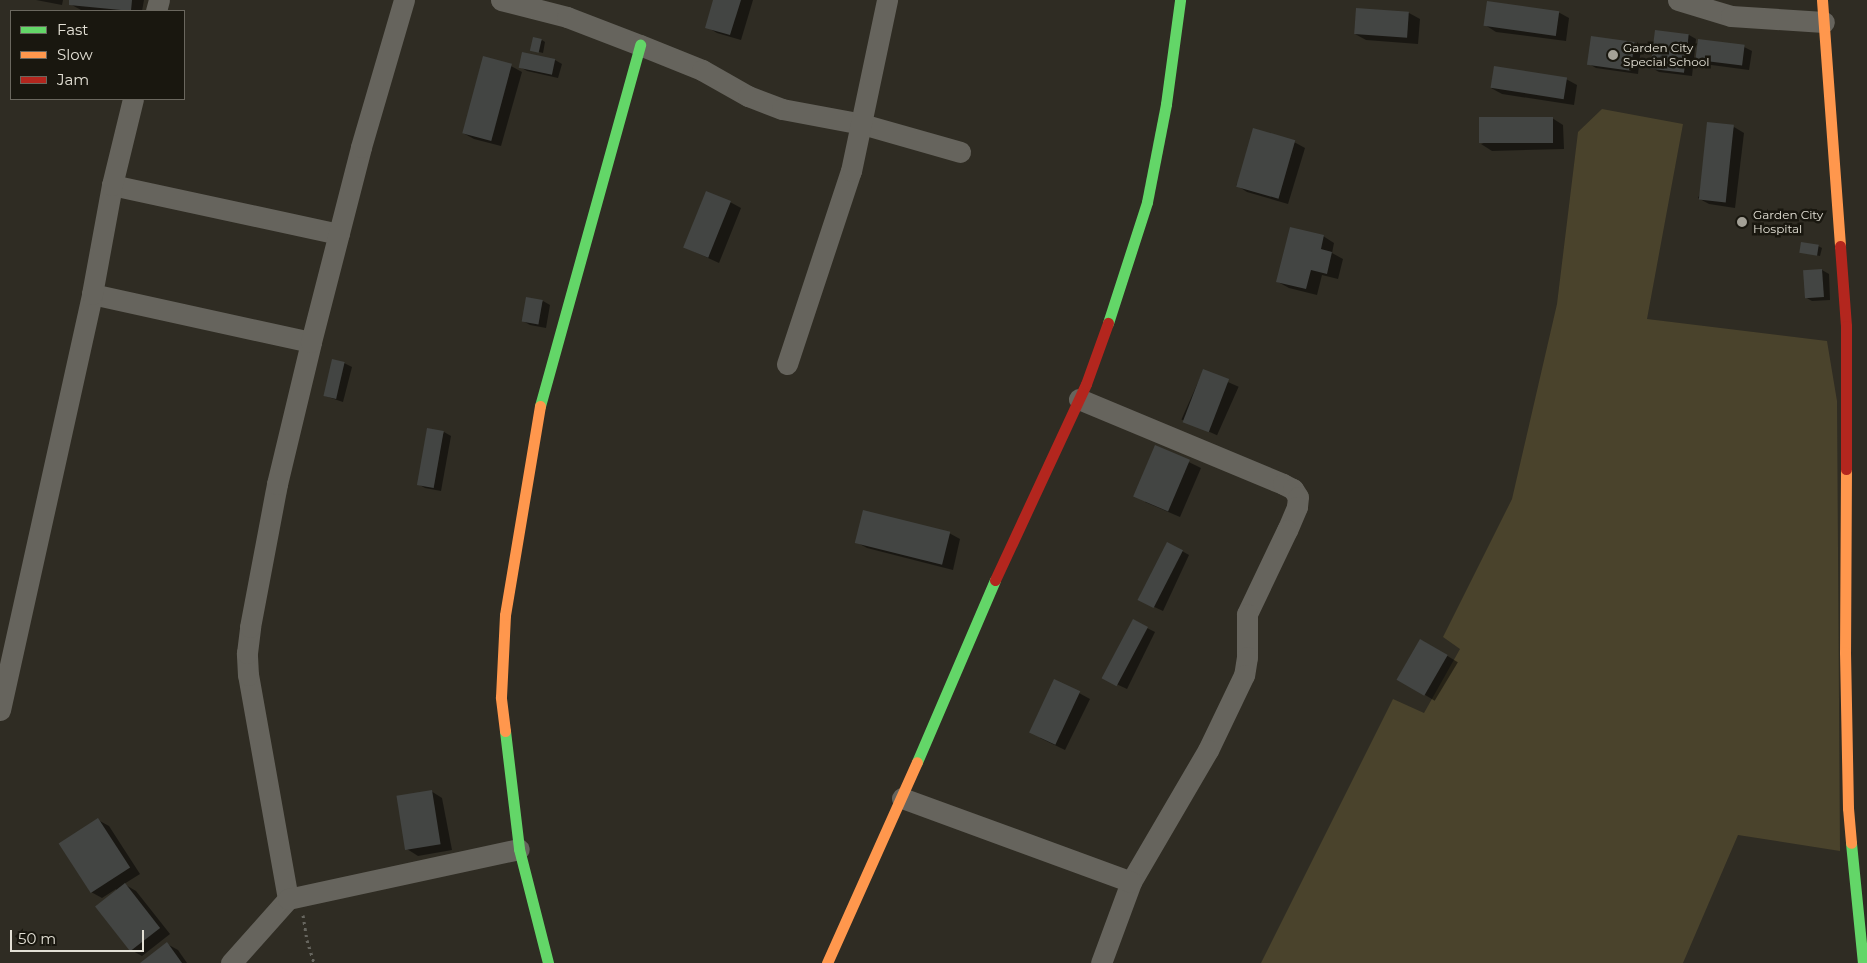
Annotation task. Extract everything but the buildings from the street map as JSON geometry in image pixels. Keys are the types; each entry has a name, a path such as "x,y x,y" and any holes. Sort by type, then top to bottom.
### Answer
{"street":[{"path":"294,898 248,676 247,653 250,627 277,484 310,342 404,0"},
{"path":"501,0 567,18 640,45 702,70 748,96 782,109 862,124 960,152"},
{"path":"787,364 827,246 862,124 887,0"},
{"path":"827,963 902,798 1012,539 1079,399 1118,297 1147,202 1166,104 1180,0"},
{"path":"1678,0 1731,16 1824,22"},
{"path":"1822,0 1846,326 1845,652 1848,808 1863,963"},
{"path":"548,963 518,849 501,697 505,615 541,398 640,45"},
{"path":"0,710 92,294 112,185 133,100"},
{"path":"112,185 339,234"},
{"path":"92,294 310,342"},
{"path":"1079,399 1283,484 1293,489 1298,497 1290,522 1247,614 1247,656 1240,684 1208,750 1131,882 1102,963"},
{"path":"902,798 1131,882"},
{"path":"231,963 294,898 518,849"}],"path":[{"path":"294,898 314,963"}],"shaded area":[{"path":"1602,109 1683,124 1647,319 1827,341 1837,401 1840,851 1738,835 1683,963 1261,963 1393,699 1424,713 1460,649 1443,637 1512,499 1557,304 1578,132"}],"traffic: fast":[{"path":"1108,323 1147,202 1166,104 1180,0"},
{"path":"540,406 640,45"},
{"path":"917,762 995,580"},
{"path":"505,731 519,849 548,963"},
{"path":"1851,843 1863,963"}],"traffic: slow":[{"path":"1822,0 1840,246"},
{"path":"505,731 501,697 505,615 540,406"},
{"path":"1846,469 1845,652 1848,808 1851,843"},
{"path":"827,963 917,762"}],"traffic: jam":[{"path":"1840,246 1846,326 1846,469"},
{"path":"995,580 1086,384 1108,323"}],"place":[{"name":"Garden City Special School","path":"1613,55"},
{"name":"Garden City Hospital","path":"1742,222"}]}
